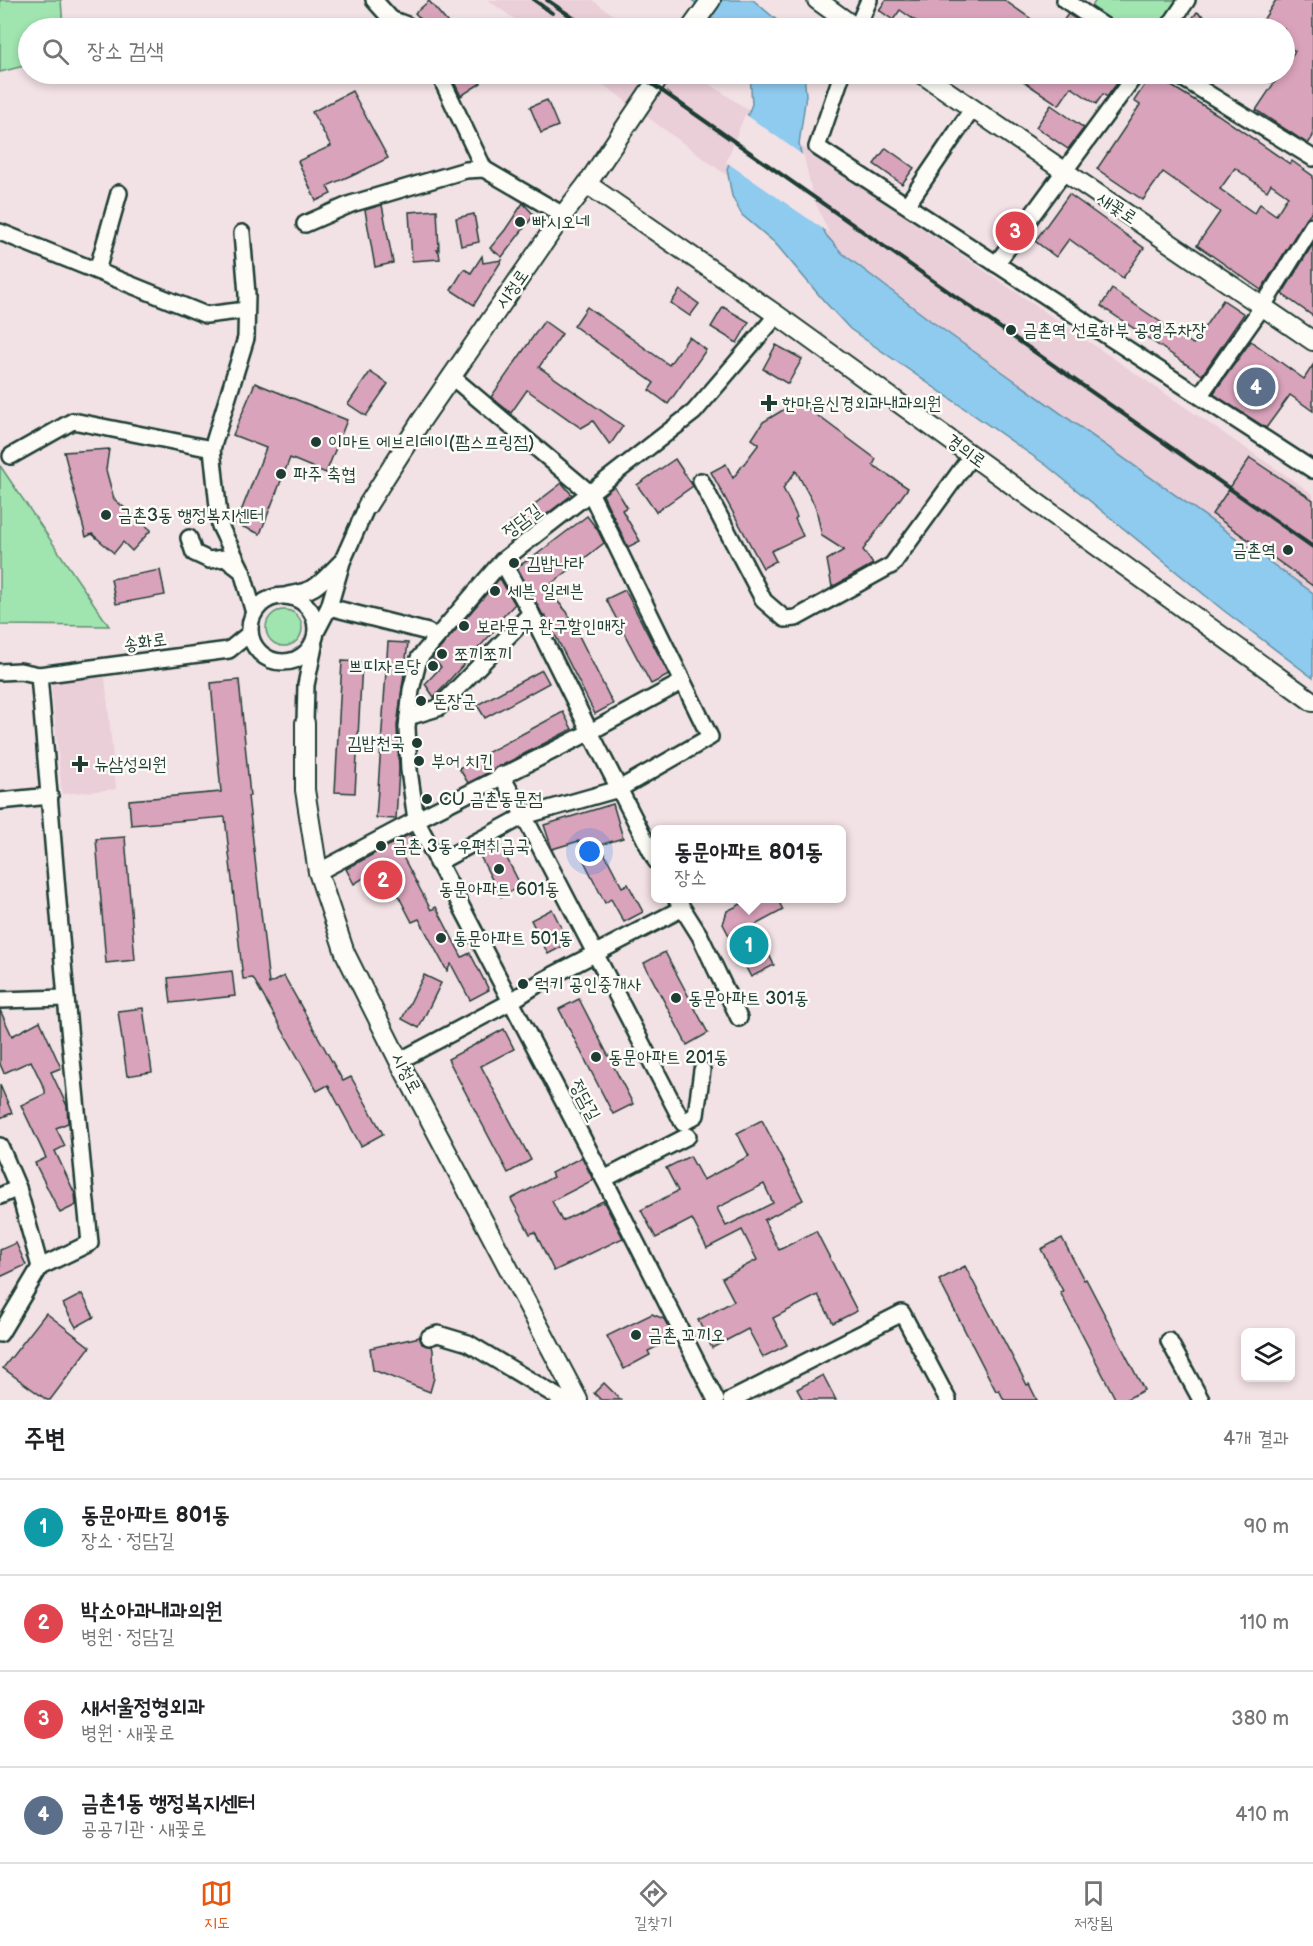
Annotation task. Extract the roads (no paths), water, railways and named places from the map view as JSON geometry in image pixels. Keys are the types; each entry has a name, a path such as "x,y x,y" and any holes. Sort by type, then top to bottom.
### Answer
{"street":[{"path":"374,0 390,18"},
{"path":"698,18 711,0"},
{"path":"817,0 843,18"},
{"path":"861,18 869,0"},
{"path":"1065,0 1092,18"},
{"path":"1175,18 1187,0"},
{"path":"444,84 484,168 563,215"},
{"name":"시청로","path":"367,506 451,376 587,184 654,84"},
{"path":"839,84 817,147 1313,470"},
{"name":"새꽃로","path":"937,84 1313,341"},
{"path":"996,264 1129,84"},
{"path":"1192,84 1313,158"},
{"path":"907,205 973,108"},
{"path":"305,224 351,204 466,170 484,168"},
{"name":"경의로","path":"587,184 777,315 1313,702"},
{"path":"97,271 119,194"},
{"path":"1200,395 1263,306 1313,225"},
{"path":"0,232 206,315 246,310"},
{"path":"242,233 246,338 212,449 220,526 242,571 254,613"},
{"name":"정담길","path":"716,1400 604,1179 416,820 409,770 408,717 411,690 419,658 502,561 694,412 777,315"},
{"path":"437,863 525,816 619,789 710,737 591,494 451,376"},
{"path":"11,456 73,421 212,449"},
{"path":"700,481 764,601 785,619 796,618 892,565 972,455"},
{"path":"342,562 308,593 271,598 261,604 250,623 250,633 257,650 271,660 288,663 305,655 329,607 342,562 367,506"},
{"path":"189,538 194,553 209,560 225,558 242,571"},
{"path":"502,561 531,613 651,851"},
{"path":"282,596 293,597 303,602 315,619 316,635 306,685 305,723"},
{"path":"329,607 428,632 434,639"},
{"path":"408,717 438,708 531,613"},
{"path":"229,650 250,633"},
{"name":"송화로","path":"0,672 20,671 39,675 229,650 257,650"},
{"path":"288,663 306,685"},
{"path":"0,1334 40,1267 90,1243 66,998 39,675"},
{"path":"318,872 682,682"},
{"name":"시청로","path":"305,723 305,790 318,872 345,953 399,1061 578,1400"},
{"path":"501,776 525,816 683,1123 696,1115 702,1070"},
{"path":"0,801 50,796"},
{"path":"399,1061 510,1002 678,904 700,936 739,1018"},
{"path":"0,1000 66,998"},
{"path":"604,1179 688,1136"},
{"path":"0,1146 18,1188 40,1267"},
{"path":"0,1196 18,1188"},
{"path":"731,1400 902,1313 948,1400"},
{"path":"429,1337 438,1334 468,1343 563,1400"},
{"path":"1169,1341 1201,1400"}],"water":[{"path":"692,0 753,0 774,18 712,18"},
{"path":"751,84 805,84 806,95 799,144 810,198 826,235 842,253 931,321 1313,593 1313,678 1223,610 1046,465 850,329 775,243 742,215 732,196 727,169 752,104"}],"railway":[{"path":"534,0 552,13"},
{"path":"547,0 573,18"},
{"path":"652,84 1313,547"}],"place":[{"name":"빠시오네","path":"520,222"},
{"name":"새서울정형외과","path":"1015,231"},
{"name":"금촌역 선로하부 공영주차장","path":"1011,330"},
{"name":"금촌1동 행정복지센터","path":"1256,387"},
{"name":"한마음신경외과내과의원","path":"769,403"},
{"name":"이마트 에브리데이(팜스프링점)","path":"316,442"},
{"name":"파주 축협","path":"281,474"},
{"name":"금촌3동 행정복지센터","path":"106,515"},
{"name":"금촌역","path":"1288,550"},
{"name":"김밥나라","path":"514,563"},
{"name":"세븐 일레븐","path":"495,591"},
{"name":"보라문구 완구할인매장","path":"464,626"},
{"name":"쪼끼쪼끼","path":"442,654"},
{"name":"쁘띠자르당","path":"433,666"},
{"name":"돈장군","path":"421,701"},
{"name":"김밥천국","path":"417,743"},
{"name":"부어 치킨","path":"419,761"},
{"name":"뉴삼성의원","path":"80,764"},
{"name":"CU 금촌동문점","path":"427,799"},
{"name":"금촌 3동 우편취급국","path":"381,846"},
{"name":"동문아파트 601동","path":"499,869"},
{"name":"박소아과내과의원","path":"383,880"},
{"name":"동문아파트 501동","path":"441,938"},
{"name":"동문아파트 801동","path":"749,945"},
{"name":"럭키 공인중개사","path":"523,984"},
{"name":"동문아파트 301동","path":"676,998"},
{"name":"동문아파트 201동","path":"596,1057"},
{"name":"금촌 꼬끼오","path":"636,1335"}]}
